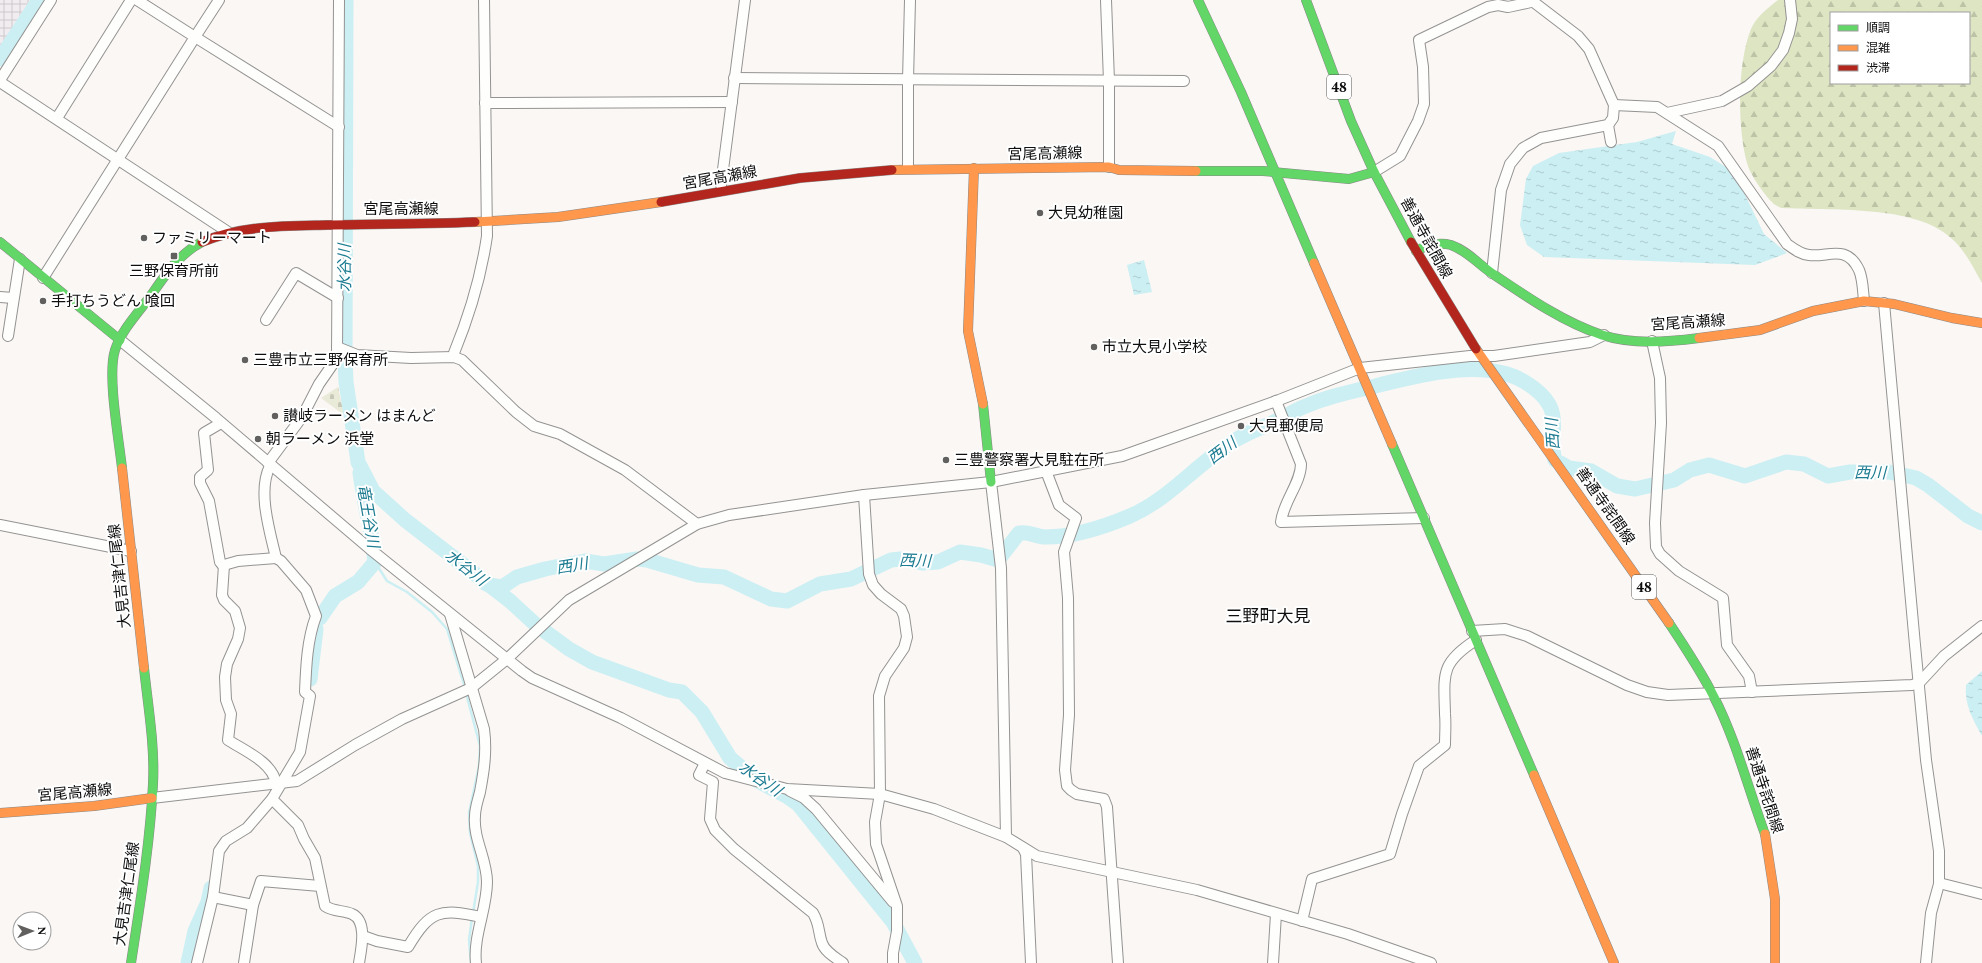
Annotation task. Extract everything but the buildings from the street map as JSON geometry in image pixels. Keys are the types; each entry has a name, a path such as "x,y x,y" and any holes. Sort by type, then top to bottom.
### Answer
{"main road":[{"path":"1198,0 1241,92 1614,963"},
{"name":"善通寺詫間線","path":"1306,0 1351,121 1374,172 1416,251 1480,356 1535,431 1663,614 1695,663 1712,694 1735,747 1766,836 1775,900 1775,963"},
{"name":"宮尾高瀬線","path":"120,340 163,277 180,257 195,245 228,232 262,226 338,225 355,223 487,222 588,214 805,177 908,168 1109,167 1119,170 1275,172 1349,178 1356,178 1374,172"},
{"path":"974,168 968,331 982,398 991,482"},
{"path":"0,242 120,340"},
{"name":"宮尾高瀬線","path":"1416,251 1434,244 1451,245 1462,250 1492,273 1576,324 1604,335 1652,341 1688,339 1765,329 1786,320 1845,304 1864,301 1909,307 1963,322 1982,323"},
{"name":"大見吉津仁尾線","path":"120,340 113,356 112,367 151,725 152,798 147,862 131,963"},
{"name":"宮尾高瀬線","path":"0,812 94,806 152,798"}],"street":[{"path":"52,0 0,81 228,232"},
{"path":"57,118 131,0"},
{"path":"137,0 339,127"},
{"path":"44,278 219,0"},
{"path":"276,558 266,508 266,480 269,465 302,417 319,384 337,358 339,0"},
{"path":"454,357 454,353 469,316 482,269 487,236 484,0"},
{"path":"721,184 745,0"},
{"path":"908,168 910,0"},
{"path":"1106,0 1109,81 1109,167"},
{"path":"1667,113 1722,101 1748,86 1771,66 1783,50 1790,33 1792,19 1790,0"},
{"path":"1374,172 1400,156 1418,121 1424,104 1423,67 1420,40 1488,7 1498,5 1508,7 1531,1 1578,36 1589,49 1614,105 1613,118 1608,125 1541,138 1523,148 1510,164 1501,190 1492,273"},
{"path":"734,78 1184,81"},
{"path":"485,103 732,102"},
{"path":"1614,105 1657,107 1718,146 1787,244 1798,252 1810,256 1837,252 1850,259 1859,270 1864,301"},
{"path":"1608,125 1611,142"},
{"path":"8,336 20,259"},
{"path":"266,320 296,273 338,298"},
{"path":"0,297 14,298"},
{"path":"1884,303 1926,760 1939,851 1939,883 1931,913 1926,963"},
{"path":"152,798 296,781 355,745 402,719 468,689 508,659 569,600 698,524 729,515 864,495 991,482 1122,456 1276,401 1360,368 1480,356 1494,356 1590,342 1604,335"},
{"path":"120,340 370,549 532,678 621,718 724,773 787,789 880,794 934,809 1006,837 1037,856 1197,890 1348,934 1431,963"},
{"path":"1652,341 1660,386 1660,423 1655,523 1656,547 1660,554 1679,571 1723,598 1727,645 1749,676 1752,692"},
{"path":"338,347 357,355 411,358 454,357 462,360 516,412 534,426 560,434 625,470 698,524"},
{"path":"1276,401 1301,464 1301,471 1287,500 1281,522 1424,518"},
{"path":"221,423 204,433 208,470 200,477 200,483 208,501 218,555 224,567 222,595 224,600 235,611 240,628 238,639 227,664 225,677 226,700 231,714 228,740 263,762 280,783"},
{"path":"1046,471 1059,505 1076,518 1064,552 1068,598 1069,714 1065,770 1067,786 1070,790 1077,794 1104,800 1107,807 1110,872 1118,963"},
{"path":"991,482 1001,568 1006,837"},
{"path":"864,495 869,574 874,585 881,594 901,609 904,616 907,638 904,648 885,676 878,696 880,794 875,822 876,844 880,861 897,906 897,931 893,953 893,963"},
{"path":"0,525 131,551"},
{"path":"197,963 213,897 219,851 226,841 247,828 272,799 280,783 300,752 310,696 305,692 307,657 312,626 316,616 306,590 281,561 276,558 232,561 224,565 224,567"},
{"path":"450,614 468,689 484,729 486,743 484,770 475,816 476,833 483,855 487,882 476,916 476,963"},
{"path":"1302,921 1312,879 1390,854 1419,766 1444,745 1446,716 1443,678 1450,664 1460,650 1474,635 1492,628 1512,631 1527,636 1627,685 1647,692 1668,694 1712,694 1912,685 1919,683 1944,656 1982,626"},
{"path":"705,763 699,775 713,782 710,819 716,830 734,849 813,913 819,922 822,944 826,950 843,963"},
{"path":"787,789 804,798 816,808 897,906"},
{"path":"272,799 298,825 315,858 325,906 331,910 352,914 358,920 363,936 359,963"},
{"path":"1023,848 1026,854 1031,963"},
{"path":"244,963 253,905 261,880 320,886"},
{"path":"1939,883 1982,894"},
{"path":"213,897 253,905"},
{"path":"363,936 408,947 429,919 441,912 476,916"},
{"path":"1273,963 1276,914"}],"shaded area":[{"path":"0,0 30,0 0,47"}],"green space":[{"path":"1778,0 1982,0 1982,283 1968,259 1951,238 1935,227 1916,219 1871,211 1782,208 1774,204 1769,199 1755,180 1748,166 1744,152 1740,117 1741,78 1746,43 1753,25 1766,10"},
{"path":"338,387 344,415 321,398"}],"water":[{"path":"1676,131 1672,144 1710,157 1734,172 1764,234 1787,253 1755,265 1544,257 1527,245 1520,225 1526,179 1533,166 1559,153 1637,142"},
{"path":"1144,260 1152,292 1134,295 1127,265"},
{"path":"1982,671 1982,736 1970,712 1966,699 1966,685"}],"waterway":[{"path":"0,59 39,0"},
{"name":"水谷川","path":"346,0 346,382 358,462 373,491 405,520 510,601 535,624 569,649 592,662 669,690 682,692 702,712 730,758 756,780 798,804 893,922 915,963"},
{"name":"西川","path":"486,584 502,587 517,577 545,569 585,561 604,564 637,559 647,560 698,575 724,577 771,599 787,601 820,584 851,579 891,560 901,559 922,563 938,562 960,552 981,555 998,560 1019,533 1046,537 1068,535 1110,524 1145,509 1220,450 1234,441 1314,403 1330,397 1403,379 1456,370 1491,371 1507,374 1530,385 1545,398 1551,409 1553,416 1553,453 1555,460 1569,468 1591,471 1617,486 1635,489 1674,480 1690,470 1709,465 1745,476 1786,462 1804,464 1828,476 1850,472 1889,472 1916,478 1928,485 1968,516 1982,523"},
{"name":"竜王谷川","path":"320,618 335,596 358,582 375,562 360,473"},
{"path":"375,562 387,581 407,592 432,612 447,629 465,688"},
{"name":"竜王谷川","path":"310,679 316,629"},
{"path":"466,693 480,746 479,766 469,813 470,833 478,866 478,882 473,913"},
{"name":"竜王谷川","path":"188,963 195,931 208,902 211,888"},
{"path":"471,963 469,940 472,918"}],"traffic: fast":[{"path":"1198,0 1241,92 1314,263"},
{"path":"1306,0 1351,121 1374,172 1411,242"},
{"path":"1196,171 1263,171 1349,179 1374,172"},
{"path":"0,242 120,340"},
{"path":"122,468 116,425 112,375 115,350 126,328 168,272 180,258 202,242"},
{"path":"1416,251 1424,247 1438,244 1451,245 1468,254 1493,274 1559,316 1602,335 1626,340 1650,342 1699,338"},
{"path":"983,404 991,482"},
{"path":"1392,444 1534,775"},
{"path":"1669,623 1698,668 1722,713 1765,834"},
{"path":"131,963 147,851 153,784 152,741 144,668"}],"traffic: slow":[{"path":"892,170 1109,167 1119,170 1196,171"},
{"path":"974,168 968,331 983,404"},
{"path":"475,222 558,217 661,202"},
{"path":"1314,263 1392,444"},
{"path":"1699,338 1760,330 1813,311 1864,301 1894,304 1952,318 1982,323"},
{"path":"1476,349 1669,623"},
{"path":"122,468 144,668"},
{"path":"1534,775 1614,963"},
{"path":"0,813 94,806 152,798"},
{"path":"1765,834 1775,899 1775,963"}],"traffic: jam":[{"path":"661,202 800,178 892,170"},
{"path":"202,242 233,232 280,226 475,222"},
{"path":"1411,242 1476,349"}],"place":[{"name":"大見幼稚園","path":"1040,213"},
{"name":"ファミリーマート","path":"144,238"},
{"name":"三野保育所前","path":"174,256"},
{"name":"手打ちうどん 喰回","path":"43,301"},
{"name":"市立大見小学校","path":"1094,347"},
{"name":"三豊市立三野保育所","path":"245,360"},
{"name":"讃岐ラーメン はまんど","path":"275,416"},
{"name":"大見郵便局","path":"1241,426"},
{"name":"朝ラーメン 浜堂","path":"258,439"},
{"name":"三豊警察署大見駐在所","path":"946,460"}],"district":[{"name":"三野町大見","path":"1268,617"}]}
